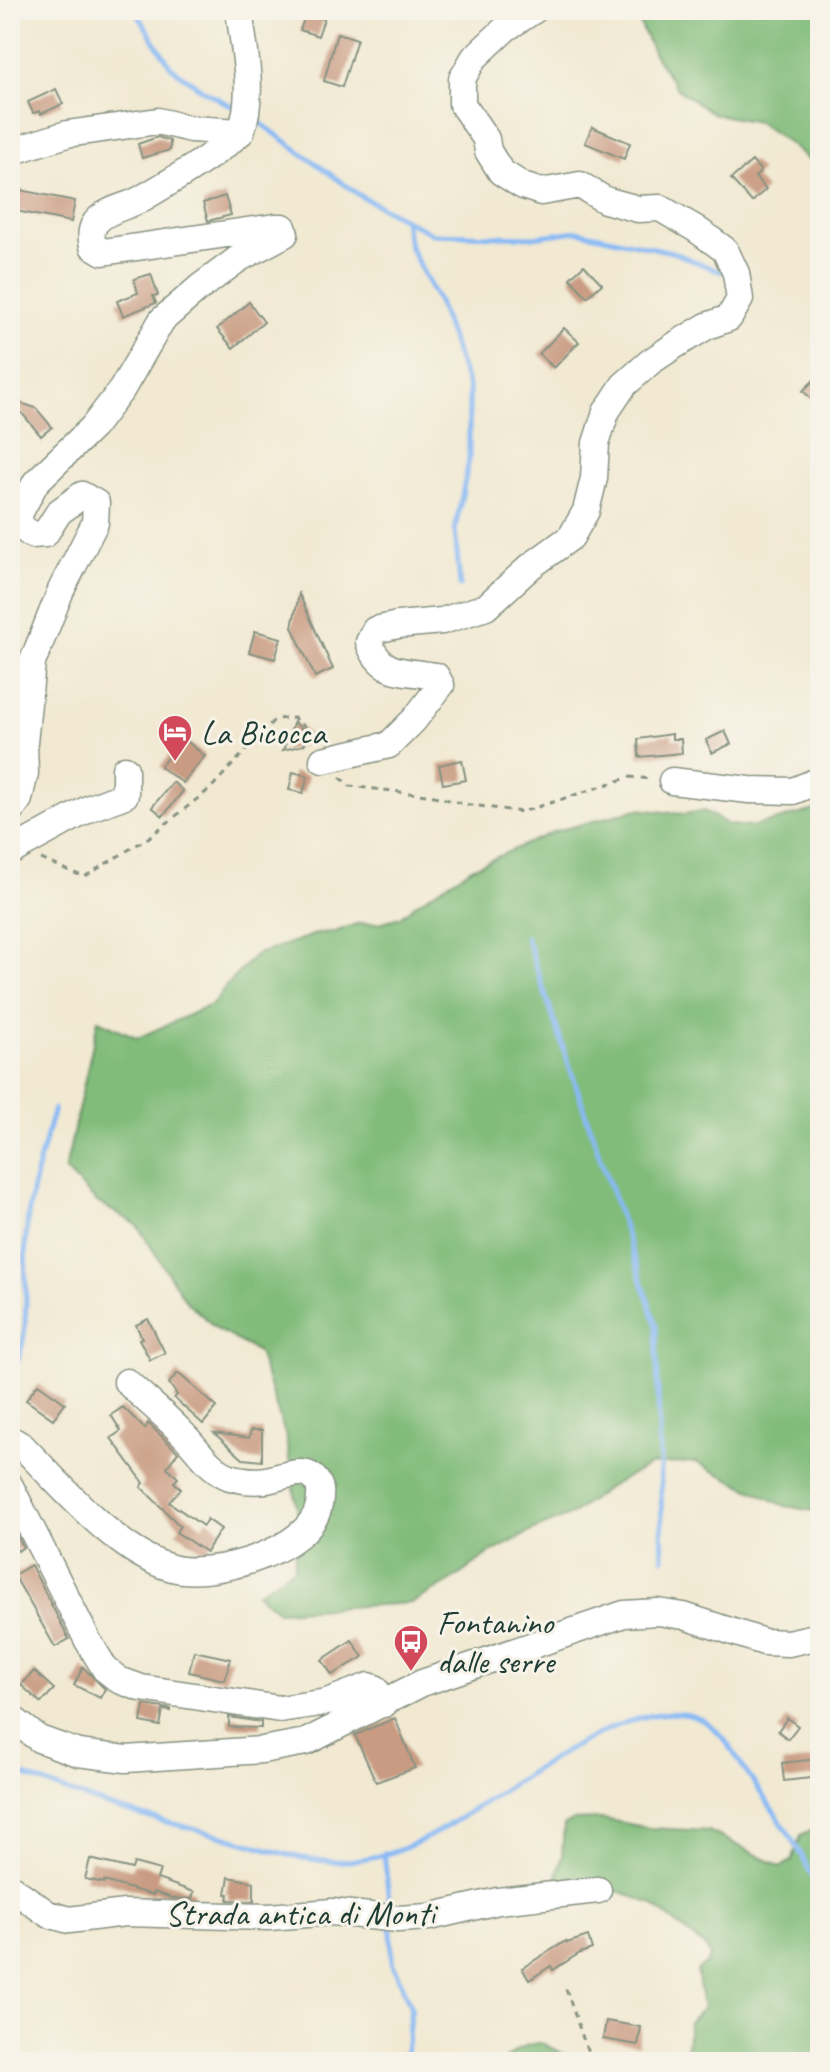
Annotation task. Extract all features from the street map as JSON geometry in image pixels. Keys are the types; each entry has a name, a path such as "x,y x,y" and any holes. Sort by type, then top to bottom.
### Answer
{"street":[{"path":"10,813 19,799 25,773 24,743 32,663 61,590 95,523 96,503 82,495 59,512 45,534 32,535 20,526 19,514 36,482 93,427 122,389 162,320 238,259 285,234 283,227 275,227 103,252 93,246 90,234 95,223 105,214 137,201 241,132 248,112 249,94 239,10"},
{"path":"323,760 389,745 414,720 441,685 436,676 403,674 374,656 369,642 375,630 442,621 486,607 531,566 571,537 586,511 594,478 596,443 606,412 624,385 677,344 707,326 729,318 740,299 736,273 725,250 660,208 638,209 616,203 580,185 541,192 523,186 501,172 488,151 486,139 462,104 462,79 474,58 506,28 534,10"},
{"path":"10,152 67,134 158,121 191,129 241,132"},
{"path":"10,852 90,808 125,795 125,769"},
{"path":"672,781 749,790 793,791 820,780"},
{"path":"10,1439 22,1446 89,1513 139,1555 174,1569 237,1565 278,1551 308,1526 317,1513 320,1491 317,1481 309,1474 240,1480 221,1474 182,1432 127,1382"},
{"path":"10,1486 87,1639 105,1669 119,1680 141,1688 280,1709 327,1702 369,1686 375,1688 384,1704"},
{"path":"10,1717 39,1739 78,1753 126,1759 262,1750 306,1742 422,1683 624,1614 658,1612 684,1616 764,1642 788,1643 820,1636"},
{"name":"Strada antica di Monti","path":"10,1887 48,1914 69,1920 125,1913 269,1917 332,1912 398,1919 429,1917 498,1901 598,1890"}],"path":[{"path":"37,858 84,877 148,838 211,788 275,719 294,718 311,732 323,760 350,786 434,796 464,804 522,812 630,777 672,781"},
{"path":"566,1989 586,2047 596,2062"}],"green space":[{"path":"643,10 820,10 820,171 794,147 758,122 714,114 677,89 653,52 635,13"},
{"path":"820,806 820,1512 785,1506 695,1462 650,1465 610,1486 574,1513 488,1554 451,1581 412,1603 278,1611 257,1593 294,1568 299,1519 285,1434 258,1352 218,1330 186,1301 137,1225 97,1202 65,1170 98,1020 138,1038 213,1004 255,955 319,933 400,917 472,868 553,832 638,809 683,814 704,811 729,825 751,827"},
{"path":"603,1819 649,1828 709,1831 781,1867 792,1861 801,1835 813,1829 820,1834 820,2062 686,2062 689,2022 703,2008 697,1970 707,1963 710,1956 706,1948 652,1904 621,1892 554,1887 562,1856 564,1825 573,1820"},
{"path":"540,2043 575,2062 502,2062 519,2049"}],"building":[{"path":"306,13 324,19 318,36 300,30"},
{"path":"337,33 357,39 342,87 324,81"},
{"path":"56,89 63,104 41,114 40,111 33,113 28,102"},
{"path":"592,127 630,143 624,159 585,143"},
{"path":"158,137 170,141 170,150 142,158 138,144"},
{"path":"752,161 761,171 755,177 766,189 752,202 731,179"},
{"path":"15,189 75,201 71,222 11,210"},
{"path":"225,196 231,215 208,221 203,203"},
{"path":"584,265 602,284 587,297 570,278"},
{"path":"151,274 158,295 153,296 156,303 123,316 117,301 138,293 134,279"},
{"path":"249,302 264,322 233,348 217,329"},
{"path":"564,328 579,342 554,368 539,354"},
{"path":"820,374 820,407 803,391"},
{"path":"11,400 36,408 52,427 41,436"},
{"path":"299,594 333,669 315,677 292,627"},
{"path":"255,631 281,638 275,659 249,652"},
{"path":"294,722 309,735 304,745 283,750"},
{"path":"725,731 731,744 712,753 706,740"},
{"path":"672,734 672,739 681,739 682,753 639,757 638,739"},
{"path":"183,738 205,756 183,783 160,767"},
{"path":"462,760 466,780 443,784 439,765"},
{"path":"293,772 308,776 303,793 289,790"},
{"path":"173,782 183,791 163,816 152,807"},
{"path":"148,1319 165,1353 150,1360 139,1339 142,1338 136,1325"},
{"path":"178,1373 217,1407 203,1424 174,1398 177,1395 169,1383"},
{"path":"38,1384 65,1403 53,1419 26,1400"},
{"path":"123,1407 145,1429 148,1423 178,1452 167,1467 178,1478 174,1482 181,1489 169,1502 203,1526 207,1519 221,1529 206,1552 176,1532 180,1526 141,1487 144,1483 111,1438 121,1431 111,1415"},
{"path":"251,1430 262,1430 262,1461 243,1459 214,1433 249,1438"},
{"path":"10,1522 23,1547 18,1551 10,1541"},
{"path":"31,1565 69,1639 55,1647 14,1575"},
{"path":"352,1640 363,1657 332,1675 322,1660"},
{"path":"194,1651 231,1659 224,1680 189,1672"},
{"path":"83,1667 105,1689 100,1698 74,1685"},
{"path":"34,1671 54,1689 41,1703 21,1685"},
{"path":"144,1705 171,1711 163,1710 160,1726 141,1722"},
{"path":"229,1717 261,1722 261,1728 229,1727"},
{"path":"395,1718 415,1768 376,1782 355,1735"},
{"path":"787,1718 798,1726 788,1739 778,1731"},
{"path":"817,1759 819,1777 784,1781 782,1763"},
{"path":"90,1859 132,1869 134,1863 160,1870 157,1879 194,1892 192,1899 172,1898 154,1892 153,1895 104,1881 85,1879"},
{"path":"229,1877 254,1882 254,1901 228,1900"},
{"path":"588,1936 592,1949 553,1970 551,1966 529,1980 522,1968 566,1941"},
{"path":"606,2021 641,2027 638,2045 603,2039"}],"waterway":[{"path":"135,10 171,67 204,91 239,110"},
{"path":"255,119 362,197 433,234 533,237 577,231 672,252 721,272"},
{"path":"404,218 410,247 438,302 469,389 469,460 455,530 460,586"},
{"path":"526,937 656,1323 663,1558"},
{"path":"10,1375 17,1361 25,1327 26,1236 30,1203 54,1109"},
{"path":"10,1770 88,1799 288,1855 348,1861 402,1849 433,1834 552,1759 595,1736 635,1719 672,1713 704,1721 725,1741 791,1837 820,1897"},
{"path":"384,1853 390,1909"},
{"path":"391,1927 392,1962 411,2008 405,2062"}],"place":[{"name":"La Bicocca","path":"175,763"},
{"name":"Fontanino dalle serre","path":"411,1673"}]}
